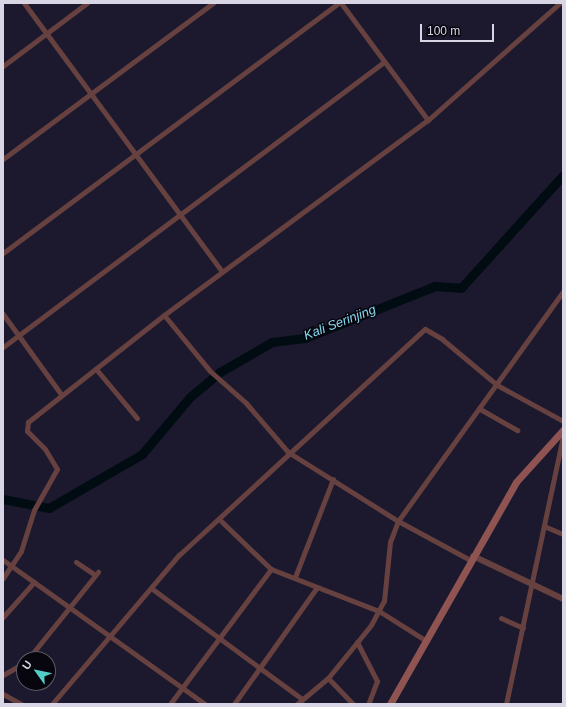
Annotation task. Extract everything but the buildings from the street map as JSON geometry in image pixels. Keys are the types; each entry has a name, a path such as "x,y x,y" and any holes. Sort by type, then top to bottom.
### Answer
{"main road":[{"path":"390,704 471,558 516,482 563,430"}],"street":[{"path":"24,3 134,156 222,272"},
{"path":"3,66 86,3"},
{"path":"3,159 213,3"},
{"path":"3,253 340,3 428,120"},
{"path":"3,578 13,566 34,510 57,469 26,427 61,394 96,369 164,315 428,120 560,3"},
{"path":"3,347 177,214 384,62"},
{"path":"297,704 328,678 357,642 379,611 387,586 392,532 401,522 482,411 563,291"},
{"path":"3,314 61,394"},
{"path":"164,315 210,371 225,386 246,403 288,452 401,522 471,558 563,599"},
{"path":"52,704 111,638 140,597 151,588 179,555 220,520 288,452 425,329 442,339 499,386 563,421"},
{"path":"96,369 137,418"},
{"path":"482,411 517,430"},
{"path":"506,704 533,585 563,436"},
{"path":"295,577 333,479"},
{"path":"220,520 271,569 295,577 379,611 425,640"},
{"path":"544,526 563,534"},
{"path":"3,560 205,704"},
{"path":"35,651 71,608 96,573 76,562"},
{"path":"170,704 218,637 271,569"},
{"path":"3,617 34,582"},
{"path":"234,704 262,668 317,587"},
{"path":"151,588 262,668 302,699"},
{"path":"501,618 523,628"},
{"path":"357,642 377,681 368,704"},
{"path":"3,675 16,668"},
{"path":"328,678 353,704"},
{"path":"3,694 20,704"}],"waterway":[{"name":"Kali Serinjing","path":"3,499 49,508 142,454 190,397 220,372 272,342 305,338 435,286 461,288 563,175"}]}
